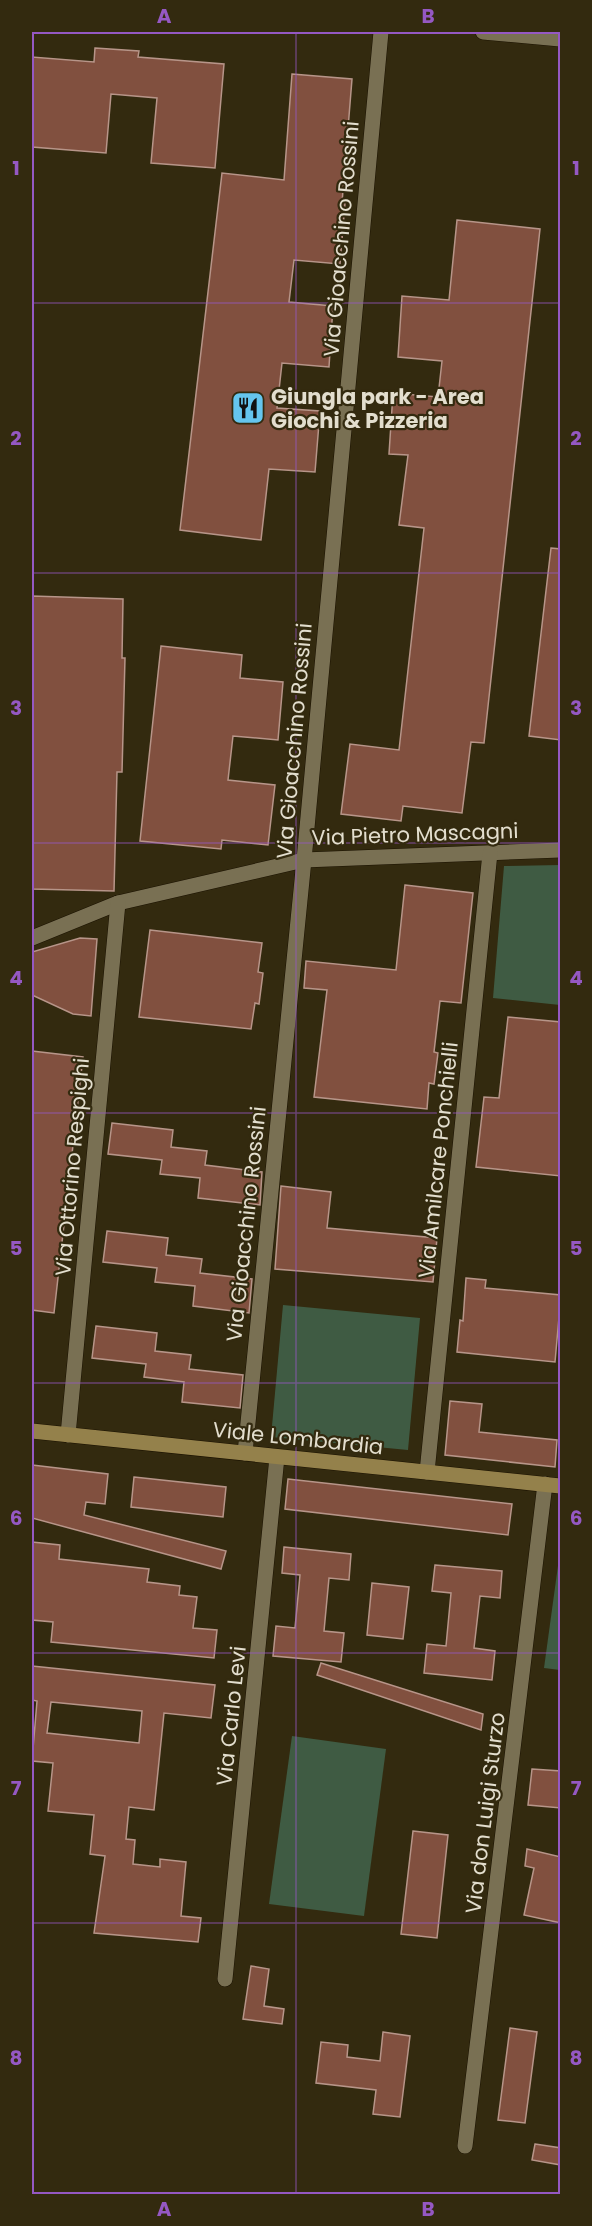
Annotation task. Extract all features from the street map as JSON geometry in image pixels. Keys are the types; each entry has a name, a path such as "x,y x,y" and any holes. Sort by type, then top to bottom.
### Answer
{"street":[{"name":"Via Gioacchino Rossini","path":"245,1453 304,860 381,32"},
{"path":"483,32 561,39"},
{"name":"Via Pietro Mascagni","path":"32,938 118,903 304,860 561,850"},
{"name":"Via Amilcare Ponchielli","path":"427,1472 490,853"},
{"name":"Via Ottorino Respighi","path":"68,1435 118,903"},
{"name":"Viale Lombardia","path":"32,1431 561,1486"},
{"name":"Via Carlo Levi","path":"225,1979 277,1457"},
{"name":"Via don Luigi Sturzo","path":"465,2146 545,1484"}],"green space":[{"path":"560,865 560,1005 493,998 504,866"},
{"path":"283,1305 420,1318 408,1450 271,1437"},
{"path":"560,1551 560,1670 544,1668"},
{"path":"292,1736 386,1749 364,1916 269,1904"}],"building":[{"path":"95,48 139,51 138,57 224,64 215,168 151,163 157,98 111,94 106,153 32,147 32,57 94,62"},
{"path":"292,74 352,79 342,203 345,203 340,264 294,260 289,302 333,306 329,367 282,363 277,408 320,411 315,472 269,469 261,540 180,530 222,173 284,180"},
{"path":"457,220 540,229 484,743 471,742 462,813 403,806 401,821 341,814 350,744 399,750 424,528 399,525 408,455 389,454 393,393 438,397 442,361 398,357 402,296 449,300"},
{"path":"551,548 561,549 561,740 529,736"},
{"path":"32,596 123,599 122,658 125,658 122,772 117,772 114,891 32,889"},
{"path":"161,646 242,655 240,678 283,682 278,740 233,736 228,780 275,785 268,845 222,840 221,849 140,841"},
{"path":"405,885 473,893 461,1003 440,1001 434,1052 438,1053 434,1084 429,1083 427,1109 314,1097 327,990 304,988 306,961 396,970"},
{"path":"150,930 262,943 258,972 263,973 259,1004 255,1003 251,1029 139,1017"},
{"path":"80,938 97,939 91,1016 73,1014 32,995 32,952"},
{"path":"508,1017 561,1022 561,1176 476,1167 484,1097 499,1098"},
{"path":"32,1051 83,1057 54,1313 32,1310"},
{"path":"112,1123 173,1130 171,1147 207,1151 205,1165 262,1172 260,1205 198,1198 200,1178 160,1174 162,1160 108,1154"},
{"path":"281,1186 331,1192 327,1228 437,1238 433,1282 275,1269"},
{"path":"107,1231 168,1238 166,1255 202,1259 200,1273 252,1279 249,1313 193,1306 195,1286 155,1282 157,1268 103,1262"},
{"path":"466,1278 486,1280 485,1288 561,1295 555,1362 457,1352 460,1320 463,1321"},
{"path":"96,1326 157,1333 155,1351 191,1355 189,1369 243,1375 240,1408 182,1402 184,1382 144,1377 146,1364 92,1358"},
{"path":"450,1401 482,1404 479,1432 557,1440 555,1467 445,1455"},
{"path":"32,1465 108,1474 105,1504 86,1502 84,1515 226,1551 221,1569 32,1518"},
{"path":"134,1477 226,1487 223,1517 131,1507"},
{"path":"288,1479 512,1504 508,1535 285,1509"},
{"path":"32,1542 60,1545 59,1559 149,1569 147,1582 180,1586 179,1595 197,1597 193,1628 217,1630 214,1658 51,1642 53,1622 32,1620"},
{"path":"284,1547 351,1554 349,1580 329,1578 324,1631 344,1633 341,1662 273,1656 276,1626 295,1628 300,1575 282,1573"},
{"path":"435,1565 502,1571 500,1598 480,1596 474,1648 495,1651 492,1680 424,1673 427,1644 446,1646 451,1593 432,1591"},
{"path":"372,1583 409,1587 403,1639 367,1635"},
{"path":"321,1663 483,1714 481,1730 317,1675"},
{"path":"32,1666 215,1685 211,1718 164,1713 154,1810 129,1807 126,1839 135,1840 133,1864 160,1867 160,1859 186,1862 181,1916 201,1918 198,1942 94,1933 105,1856 90,1854 94,1815 48,1811 53,1763 32,1761 37,1701 32,1700","holes":["51,1702 142,1711 139,1743 47,1733"]},
{"path":"532,1769 561,1771 561,1808 528,1805"},
{"path":"413,1831 448,1835 437,1938 401,1934"},
{"path":"527,1849 561,1857 561,1923 524,1915 534,1868 525,1866"},
{"path":"251,1966 269,1969 264,2006 284,2009 282,2024 243,2019"},
{"path":"510,2028 537,2032 525,2123 498,2120"},
{"path":"383,2032 410,2036 400,2117 373,2114 376,2090 316,2083 321,2042 348,2045 347,2057 380,2061"},
{"path":"535,2144 561,2148 561,2165 532,2160"}],"place":[{"name":"Giungla park - Area Giochi & Pizzeria","path":"248,408"}]}
